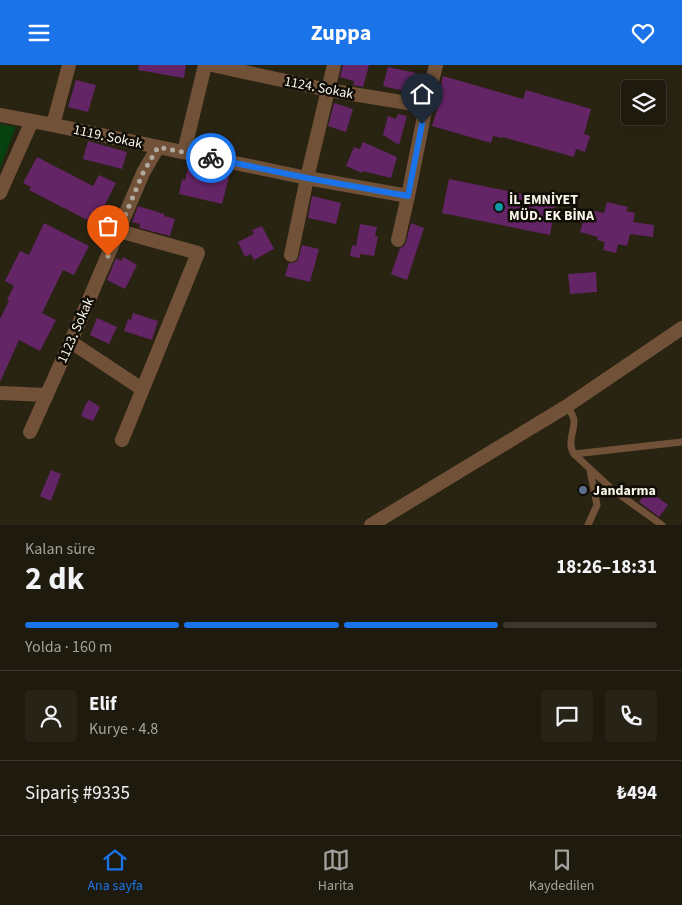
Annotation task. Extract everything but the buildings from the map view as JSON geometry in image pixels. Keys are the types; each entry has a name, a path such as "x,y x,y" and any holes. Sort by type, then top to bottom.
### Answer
{"street":[{"path":"53,125 69,65"},
{"path":"184,152 205,65"},
{"name":"1124. Sokak","path":"212,65 328,90 426,106"},
{"path":"291,255 334,65"},
{"path":"398,240 436,65"},
{"name":"1119. Sokak","path":"0,115 307,178 408,196"},
{"path":"0,193 32,121"},
{"name":"1123. Sokak","path":"30,432 143,173 158,147"},
{"path":"118,231 198,253 122,440"},
{"path":"371,525 567,406 682,328"},
{"path":"70,342 142,389"},
{"path":"0,393 47,395"}],"lane":[{"path":"567,406 574,420 571,437 571,449 574,453 613,490 662,525"},
{"path":"574,453 682,441"},
{"path":"588,525 597,505 590,470"}],"green space":[{"path":"0,124 16,127 0,168"}],"way so far":[{"path":"108,256 143,173 158,147 211,158"}],"place":[{"name":"İL EMNİYET MÜD. EK BİNA","path":"499,207"},
{"name":"Jandarma","path":"583,490"}],"route":[{"path":"211,158 408,196 422,124"}]}
